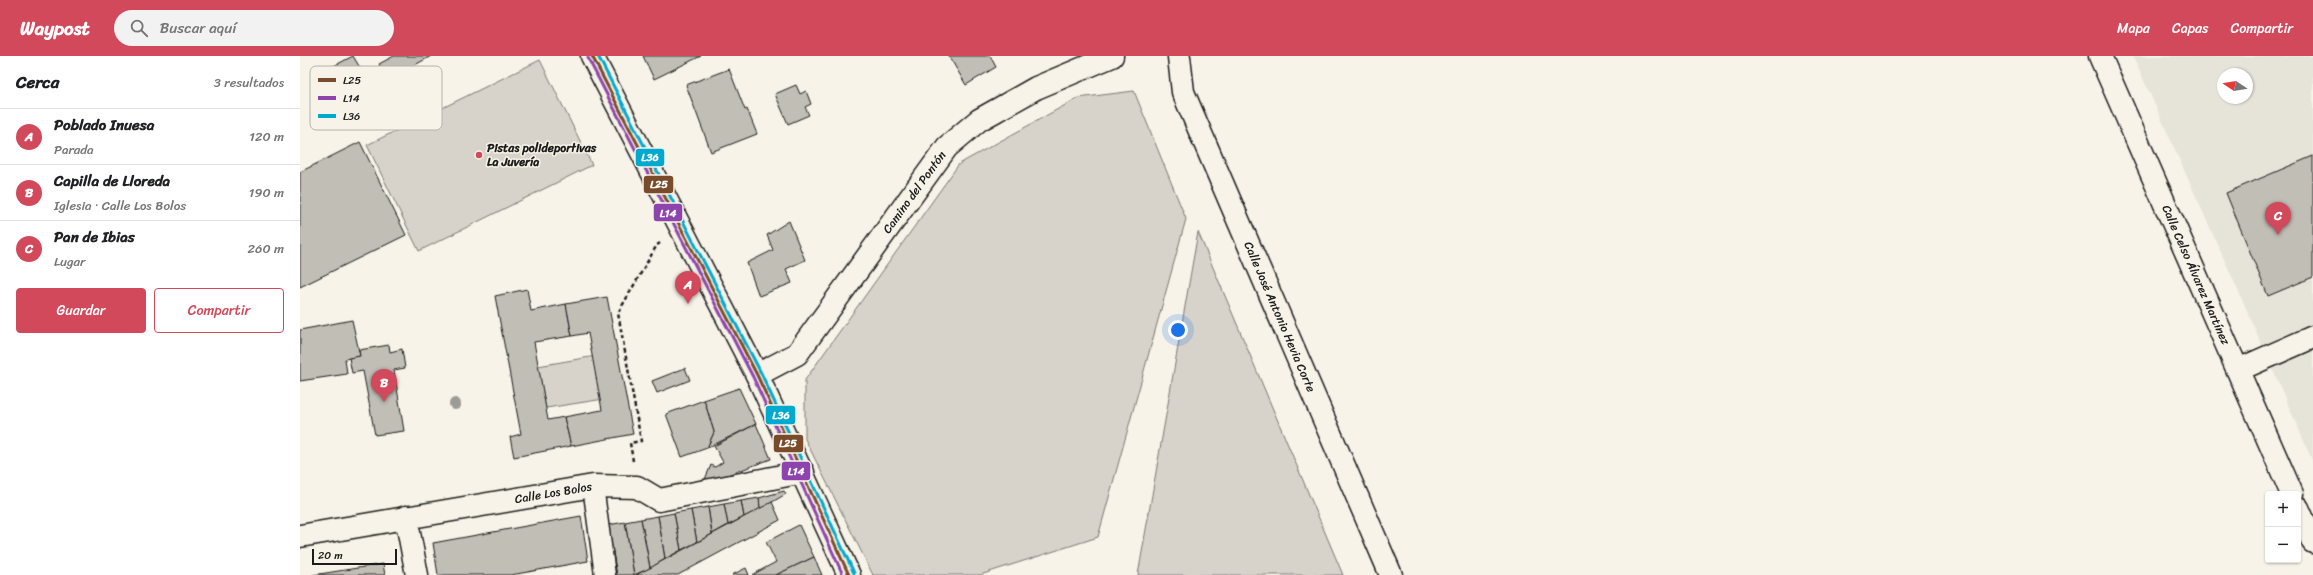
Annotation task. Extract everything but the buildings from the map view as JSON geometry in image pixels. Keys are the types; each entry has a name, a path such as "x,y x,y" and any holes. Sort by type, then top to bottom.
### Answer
{"street":[{"path":"592,56 757,375 803,472 849,575"},
{"name":"Camino del Pontón","path":"757,375 797,354 947,147 979,120 1036,88 1112,56"},
{"name":"Calle José Antonio Hevia Corte","path":"1178,56 1183,92 1391,575"},
{"name":"Calle Celso Álvarez Martínez","path":"2100,56 2291,491"},
{"path":"2238,370 2313,337"},
{"name":"Calle Los Bolos","path":"300,536 593,486 637,487 659,500 803,472"},
{"path":"593,486 605,575"},
{"path":"2301,515 2313,542"},
{"path":"406,517 418,575"}],"path":[{"path":"637,487 630,443 641,441 618,313 657,245 682,231"}],"shaded area":[{"path":"2133,56 2313,56 2313,462 2241,297"},
{"name":"Pistas polideportivas La Juvería","path":"540,60 592,165 419,251 367,145 398,130 442,130 442,108"},
{"path":"1134,91 1186,219 1098,537 980,575 873,575 805,439 805,380 959,164 1078,98"},
{"path":"1198,232 1343,575 1138,575"},
{"path":"596,356 604,399 546,408 538,366"}],"transit line":[{"name":"L25","path":"592,56 757,375 849,575"},
{"name":"L36","path":"598,56 761,373 854,573"},
{"name":"L14","path":"588,58 753,377 843,575"}],"place":[{"name":"Pistas polideportivas La Juvería","path":"479,155"},
{"name":"Pan de Ibias","path":"2278,235"},
{"name":"Poblado Inuesa","path":"688,304"},
{"name":"Capilla de Lloreda","path":"384,402"}]}
